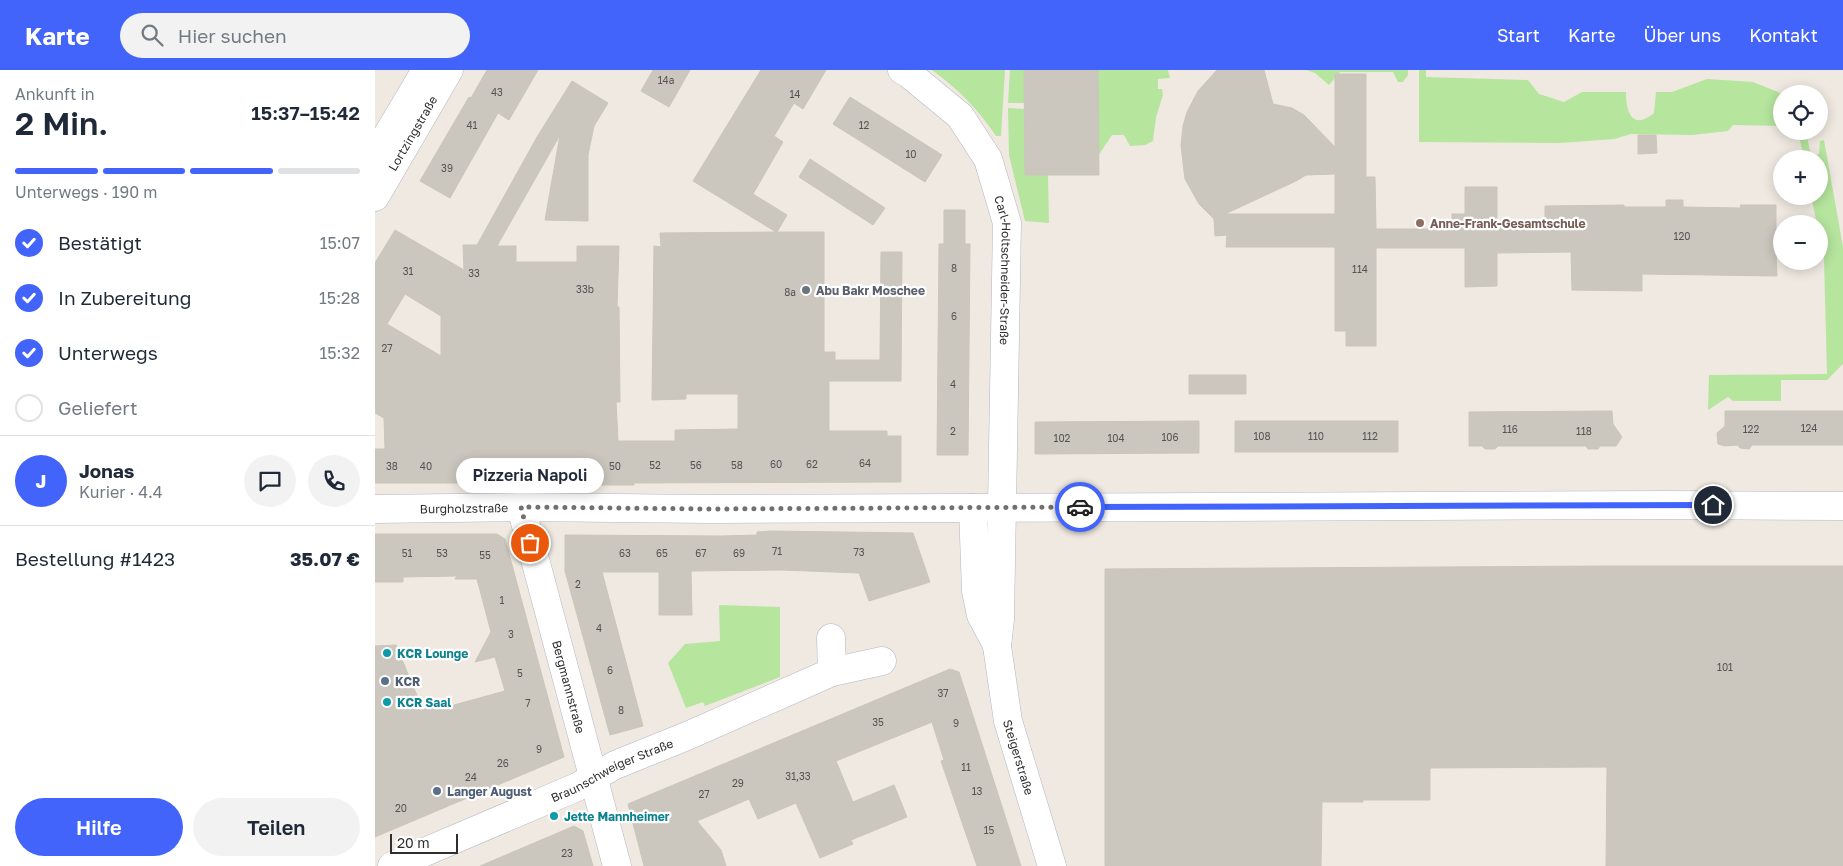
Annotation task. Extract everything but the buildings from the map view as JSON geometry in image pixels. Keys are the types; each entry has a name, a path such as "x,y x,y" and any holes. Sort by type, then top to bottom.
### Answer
{"street":[{"name":"Lortzingstraße","path":"375,156 426,70"},
{"name":"Lortzingstraße","path":"375,197 449,70"},
{"name":"Carl-Holtschneider-Straße","path":"902,70 960,116 988,159 1007,223 1001,507"},
{"name":"Burgholzstraße","path":"375,510 521,507 700,509 1843,506"},
{"name":"Bergmannstraße","path":"521,507 617,866"},
{"name":"Steigerstraße","path":"1001,507 1000,619 997,646 1008,724 1053,866"},
{"name":"Steigerstraße","path":"973,508 976,591 981,614 997,646"},
{"path":"831,638 832,672"},
{"name":"Braunschweiger Straße","path":"392,866 568,791 615,765 687,736 832,672 882,661"}],"green space":[{"path":"932,70 1005,70 1001,136 996,136 967,100"},
{"path":"1010,70 1024,70 1026,103 1008,103"},
{"path":"1098,70 1168,70 1170,78 1158,79 1158,89 1162,89 1163,95 1156,117 1153,141 1145,145 1130,146 1124,135 1112,135 1098,156"},
{"path":"1306,70 1408,70 1408,75 1403,82 1398,82 1393,72 1340,72 1329,85 1315,73"},
{"path":"1419,70 1426,70 1426,77 1528,80 1539,94 1564,102 1582,92 1626,92 1627,106 1635,120 1646,118 1654,113 1656,92 1672,92 1707,79 1753,82 1773,90 1773,126 1733,125 1728,131 1692,135 1631,134 1614,139 1560,143 1419,142"},
{"path":"1008,108 1026,109 1024,118 1026,137 1024,138 1026,138 1026,146 1024,146 1026,148 1025,175 1048,175 1049,223 1025,221 1009,155"},
{"path":"1800,140 1808,140 1810,150 1802,150"},
{"path":"1824,140 1826,150 1819,150 1820,141"},
{"path":"1828,163 1843,247 1843,364 1827,380 1781,380 1781,401 1733,401 1728,397 1708,410 1709,375 1827,374 1824,270 1828,270 1828,215 1815,215 1813,205 1828,205"},
{"path":"719,605 780,607 780,677 705,706 703,702 686,708 668,663 685,644 720,641"}],"way so far":[{"path":"530,543 521,507 710,509 1080,507"}],"place":[{"name":"Anne-Frank-Gesamtschule","path":"1420,223"},
{"name":"Abu Bakr Moschee","path":"806,290"},
{"name":"Pizzeria Napoli","path":"530,543"},
{"name":"KCR Lounge","path":"387,653"},
{"name":"KCR","path":"385,681"},
{"name":"KCR Saal","path":"387,702"},
{"name":"Langer August","path":"437,791"},
{"name":"Jette Mannheimer","path":"554,816"}],"route":[{"path":"1080,507 1713,505"}]}
